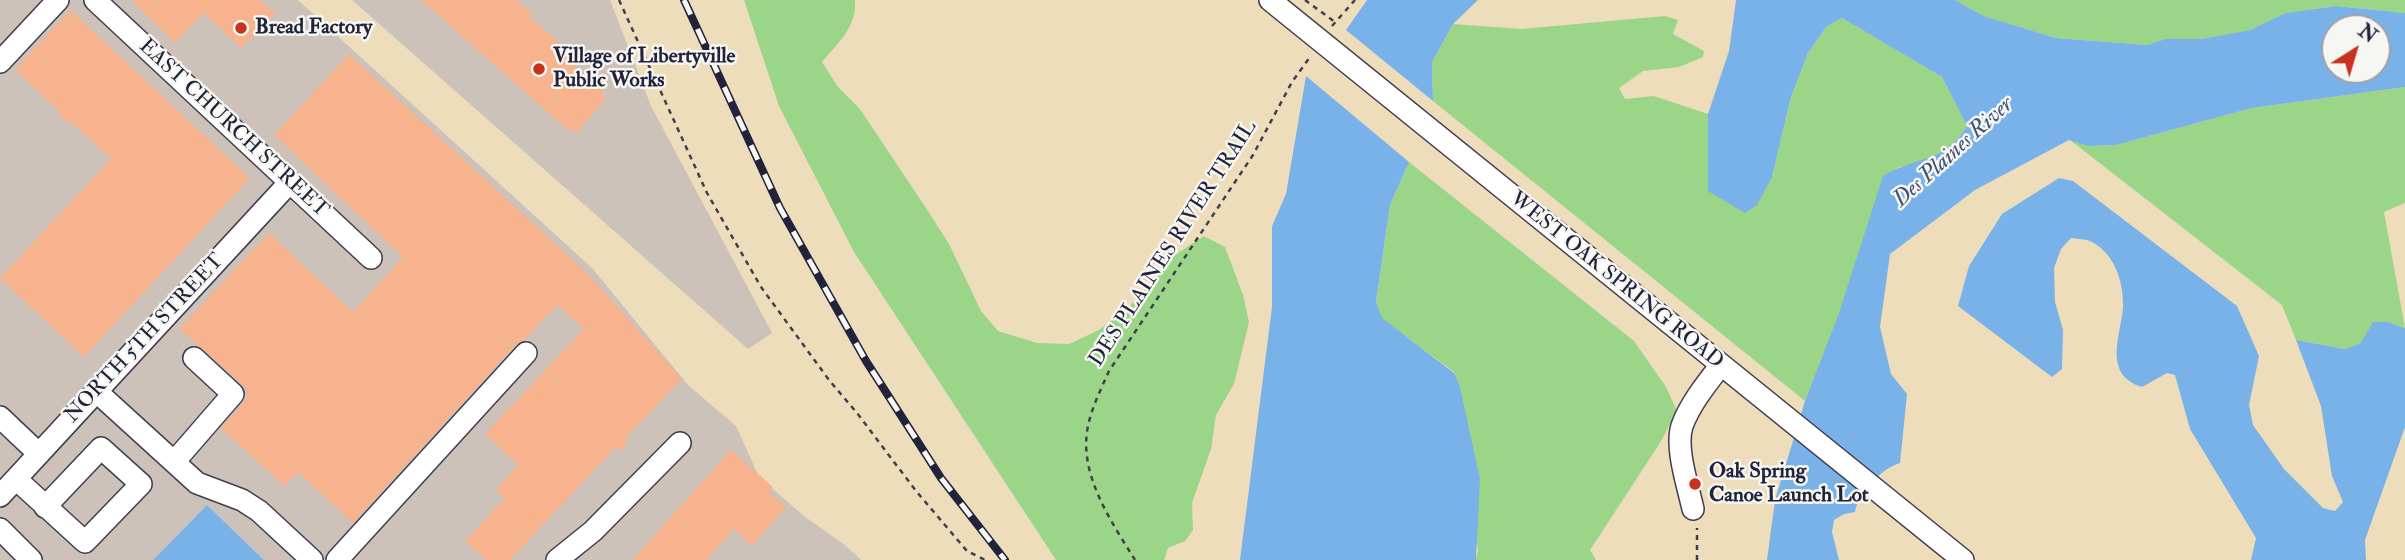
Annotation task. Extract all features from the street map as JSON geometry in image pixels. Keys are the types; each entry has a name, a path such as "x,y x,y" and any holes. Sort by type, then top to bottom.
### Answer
{"street":[{"path":"3,53 58,0"},
{"name":"EAST CHURCH STREET","path":"95,0 371,258"},
{"name":"WEST OAK SPRING ROAD","path":"1270,0 1963,560"},
{"name":"NORTH 5TH STREET","path":"4,491 290,182"},
{"path":"337,560 526,353"},
{"path":"174,462 233,394 194,358"},
{"path":"1693,509 1681,457 1682,428 1707,383 1721,365"},
{"path":"97,392 197,483 242,500 267,518 312,560"},
{"path":"0,417 39,454"},
{"path":"557,560 593,530 680,443"},
{"path":"4,491 45,506 85,542 141,484 101,448 45,506"},
{"path":"0,529 31,560"}],"path":[{"path":"619,0 707,193 761,287 822,371 916,491 967,551 985,560"},
{"path":"1305,0 1335,22"},
{"name":"DES PLAINES RIVER TRAIL","path":"1135,560 1114,526 1091,479 1086,452 1087,428 1096,399 1109,371 1253,155 1292,82 1320,41 1355,0"},
{"path":"1693,509 1698,537 1697,560"}],"shaded area":[{"path":"0,0 298,0 592,268 688,385 736,426 759,477 861,560 264,560 207,505 153,560 0,560"},
{"path":"352,0 610,0 651,106 772,333 748,349"}],"green space":[{"path":"744,0 855,0 850,26 822,62 838,87 860,109 926,208 949,244 981,311 998,331 1037,343 1069,344 1099,330 1128,308 1175,255 1204,236 1225,247 1243,295 1249,322 1234,384 1216,415 1211,449 1192,503 1193,530 1185,541 1168,548 1164,560 1056,560 854,252 779,106"},
{"path":"1955,0 2405,0 2405,13 2336,6 2287,13 2250,30 2201,39 2165,39 2147,45 2056,38 1984,16"},
{"path":"1665,16 1678,20 1673,34 1704,51 1703,57 1679,67 1643,71 1619,88 1625,99 1654,96 1708,114 1708,191 1772,177 1791,97 1808,53 1827,26 1842,18 1942,77 1967,126 1952,144 1937,155 1897,168 1805,401 1433,101 1432,62 1453,24 1521,29"},
{"path":"2405,87 2405,203 2384,212 2405,328 2388,322 2361,343 2345,349 2296,340 2282,305 2070,140 2088,146 2116,145 2252,108"},
{"path":"1409,162 1634,341 1666,387 1677,411 1660,443 1590,550 1596,560 1476,560 1478,550 1454,372 1381,318 1376,302 1390,205"}],"water":[{"path":"1367,0 1478,0 1453,24 1432,62 1433,101 1346,30"},
{"name":"Des Plaines River","path":"1736,0 1955,0 1984,16 2056,38 2147,45 2165,39 2201,39 2250,30 2286,13 2336,6 2405,13 2405,87 2252,108 2116,145 2088,146 2069,140 1975,190 1890,254 1880,327 1891,374 1907,394 1900,463 1872,482 1861,497 1855,512 1834,520 1832,532 1839,560 1767,560 1775,500 1805,401 1839,313 1883,176 1939,153 1949,147 1967,126 1942,77 1842,18 1827,26 1808,53 1791,97 1772,177 1757,205 1745,213 1708,191 1708,114 1729,51"},
{"path":"1306,76 1409,162 1390,205 1376,302 1382,318 1454,373 1460,387 1480,479 1476,560 1240,560 1272,307 1272,226 1286,194"},
{"path":"2059,178 2073,181 2237,306 2259,356 2249,405 2253,425 2284,469 2323,508 2335,511 2343,502 2332,476 2321,406 2296,340 2345,349 2361,343 2373,322 2388,322 2405,328 2405,427 2365,540 2366,560 2251,560 2256,538 2190,429 2175,375 2167,373 2142,387 2122,374 2117,354 2123,308 2120,279 2107,254 2092,242 2071,238 2061,249 2054,268 2055,302 2063,330 2062,369 2052,377 1958,306 1969,266 2002,214"},
{"path":"207,505 264,560 153,560"}],"building":[{"name":"Bread Factory","path":"131,0 260,0 275,14 241,48 204,13 175,43"},
{"name":"Village of Libertyville Public Works","path":"421,0 517,0 531,13 529,16 559,43 555,47 604,91 601,94 606,99 576,133 571,128 569,131"},
{"path":"70,10 250,178 84,357 0,278 111,159 71,122 69,124 59,115 61,113 15,70"},
{"path":"349,54 588,274 682,379 625,438 629,441 620,451 616,447 510,560 486,560 465,541 505,498 495,490 518,465 485,434 584,329 557,305 524,340 516,344 353,523 298,472 284,486 221,428 248,394 242,384 179,329 269,233 353,312 403,257 274,135"},
{"path":"731,450 773,487 769,492 786,507 752,546 734,529 706,560 632,560"}],"railway":[{"path":"684,0 780,208 866,361 941,478 1005,560"}],"place":[{"name":"Bread Factory","path":"241,28"},
{"name":"Village of Libertyville Public Works","path":"539,69"},
{"name":"Oak Spring Canoe Launch Lot","path":"1695,484"}]}
